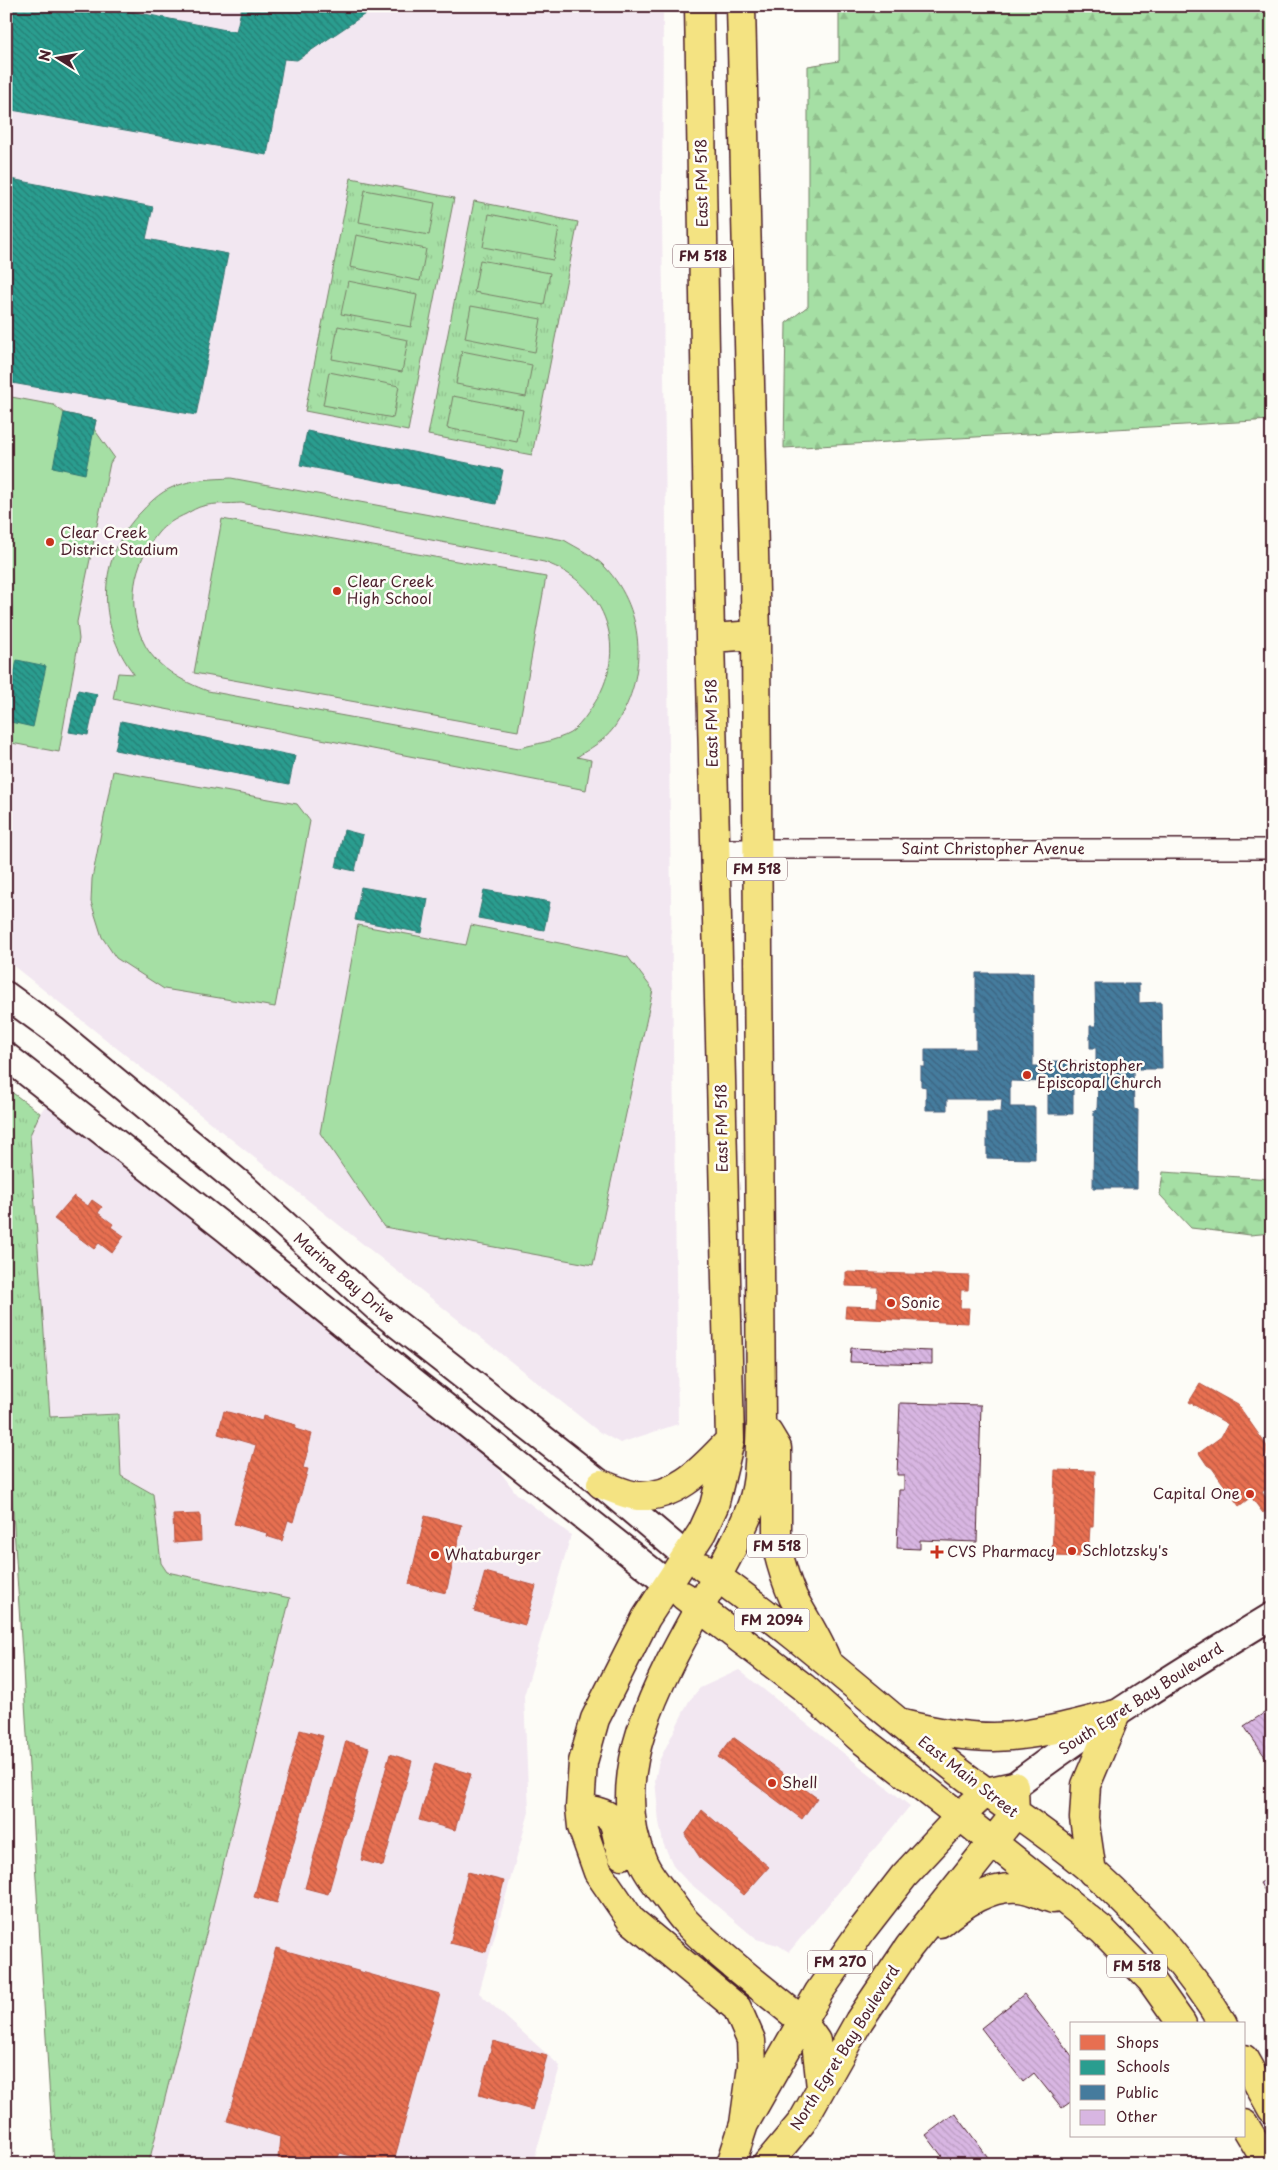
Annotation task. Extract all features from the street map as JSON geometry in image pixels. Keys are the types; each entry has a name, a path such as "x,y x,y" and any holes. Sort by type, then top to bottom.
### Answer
{"main road":[{"name":"East FM 518","path":"699,6 714,849 730,1440"},
{"name":"FM 518","path":"740,6 756,635 762,1423 777,1448 777,1548 780,1560 792,1595 816,1635 827,1662"},
{"path":"702,190 745,184"},
{"path":"710,638 756,635"},
{"name":"Marina Bay Drive","path":"6,995 54,1030 238,1182 379,1310 601,1484 686,1556"},
{"path":"6,1056 226,1229 668,1584 646,1618 595,1719 583,1762 580,1808 582,1827 598,1872 631,1920 737,2008 751,2040 752,2057 744,2124"},
{"path":"686,1922 656,1884 643,1862 633,1830 629,1797 631,1768 642,1727 678,1646 717,1577 750,1512 757,1486 762,1423"},
{"path":"601,1484 636,1496 662,1494 681,1486 730,1440"},
{"name":"FM 518","path":"730,1440 714,1506 702,1532 668,1584 803,1687 862,1740 1102,1930 1151,1980 1181,2022"},
{"name":"East Main Street","path":"686,1556 717,1577 827,1662 899,1723 986,1792 1092,1872 1135,1912 1177,1958 1206,1996 1222,2022"},
{"name":"South Egret Bay Boulevard","path":"1014,1786 1116,1714 1272,1616"},
{"path":"899,1723 958,1734 994,1737 1063,1728 1116,1714"},
{"path":"1092,1872 1084,1818 1086,1785 1116,1714"},
{"path":"986,1792 1014,1786 1015,1814"},
{"name":"FM 270","path":"730,2164 744,2124 802,2021 862,1930 904,1876 960,1816 986,1792"},
{"path":"580,1808 608,1814 614,1821 622,1854 635,1882 646,1898 686,1922 802,2021 816,2042 821,2088"},
{"name":"North Egret Bay Boulevard","path":"767,2164 802,2122 859,2021 909,1947 1015,1814"},
{"path":"909,1947 967,1902 993,1891 1020,1888 1070,1905"},
{"path":"1246,2063 1272,2109"},
{"path":"1246,2127 1264,2158"}],"street":[{"name":"Saint Christopher Avenue","path":"714,849 1272,850"}],"shaded area":[{"name":"Clear Creek High School","path":"6,6 663,6 662,221 678,1424 620,1443 598,1431 6,960"},
{"path":"46,1105 487,1454 516,1493 571,1535 524,1696 529,1812 479,1993 560,2066 533,2164 155,2164 149,2162 290,1598 167,1572 161,1563 153,1494 121,1477 118,1414 50,1417 30,1135 40,1113"},
{"path":"739,1670 910,1806 789,1952 778,1945 756,1939 685,1879 674,1867 663,1843 659,1822 655,1780 659,1761 689,1701 700,1688"}],"green space":[{"path":"839,6 1272,6 1272,420 784,448 786,323 808,306 808,66 839,61"},
{"path":"351,178 454,198 408,431 305,411"},
{"path":"365,190 435,203 429,235 359,222"},
{"path":"474,201 578,222 532,455 428,435"},
{"path":"489,214 559,228 553,260 483,247"},
{"path":"356,235 426,249 420,281 350,267"},
{"path":"480,260 550,273 544,305 474,292"},
{"path":"348,281 417,295 411,327 341,314"},
{"path":"471,306 541,319 535,352 465,338"},
{"path":"338,326 408,340 402,372 332,359"},
{"path":"462,351 532,365 526,397 456,384"},
{"path":"329,372 399,386 393,418 323,405"},
{"name":"Clear Creek District Stadium","path":"6,396 54,405 64,413 96,420 94,429 114,457 110,463 77,622 79,639 59,752 6,742"},
{"path":"453,396 523,410 517,442 447,428"},
{"path":"231,478 564,540 601,563 619,585 629,604 638,646 637,668 624,710 613,729 601,741 577,757 591,760 586,790 113,699 118,673 134,674 122,655 113,634 108,613 106,591 109,569 116,549 127,529 146,507 163,492 191,482","holes":["241,503 544,562 566,572 584,586 597,603 606,622 610,643 610,664 603,686 590,710 577,728 558,738 519,748 208,691 179,678 154,658 143,641 135,613 135,585 138,571 149,545 161,530 171,522 197,508 212,504"]},
{"path":"222,519 546,577 518,731 194,673"},
{"path":"113,771 297,804 310,821 275,1007 164,989 116,958 102,937 91,902 92,879"},
{"path":"358,925 466,945 471,925 628,957 653,990 593,1265 384,1227 320,1133"},
{"path":"6,1088 40,1113 30,1135 50,1417 118,1414 121,1476 153,1494 161,1563 167,1572 290,1598 149,2162 145,2164 54,2164 6,1400"},
{"path":"1163,1172 1272,1179 1272,1233 1250,1235 1191,1228 1160,1195"}],"building: Shops":[{"path":"74,1196 88,1206 92,1200 102,1207 98,1213 113,1224 111,1227 124,1236 112,1253 99,1243 94,1249 54,1219"},
{"path":"846,1272 969,1276 968,1290 961,1290 960,1308 969,1308 968,1323 845,1318 846,1306 877,1307 878,1287 846,1286"},
{"path":"1200,1384 1238,1405 1269,1449 1264,1459 1272,1469 1272,1485 1262,1492 1272,1506 1263,1513 1251,1497 1239,1506 1199,1453 1221,1437 1228,1424 1189,1402"},
{"path":"224,1411 262,1421 263,1416 296,1425 295,1429 312,1434 303,1468 308,1469 293,1522 288,1520 282,1541 266,1536 267,1533 234,1524 256,1445 218,1434"},
{"path":"1055,1470 1095,1471 1093,1527 1090,1527 1088,1557 1052,1556"},
{"path":"200,1514 201,1541 174,1543 173,1515"},
{"name":"Whataburger","path":"425,1516 462,1525 446,1593 409,1584"},
{"path":"485,1572 536,1586 525,1625 474,1611"},
{"path":"300,1730 323,1736 277,1903 254,1897"},
{"path":"733,1737 817,1798 802,1819 718,1757"},
{"path":"346,1741 369,1748 328,1894 305,1888"},
{"path":"390,1754 412,1761 383,1866 361,1860"},
{"path":"435,1763 471,1774 455,1830 419,1820"},
{"path":"702,1810 769,1867 744,1895 701,1859 685,1835"},
{"path":"468,1872 504,1881 486,1952 450,1943"},
{"path":"276,1948 440,1994 393,2164 380,2164 340,2153 335,2164 299,2164 278,2158 280,2137 227,2121"},
{"path":"493,2041 547,2056 532,2110 479,2095"}],"building: Schools":[{"path":"6,6 104,6 236,32 242,6 377,6 297,60 284,59 267,155 6,109"},
{"path":"6,178 153,207 146,239 228,254 196,415 6,382"},
{"path":"64,413 96,420 85,474 53,467"},
{"path":"307,431 503,470 496,504 300,465"},
{"path":"17,660 46,666 33,727 6,721 6,712"},
{"path":"78,690 97,694 88,735 69,732"},
{"path":"121,721 295,756 289,784 115,750"},
{"path":"344,830 363,835 355,871 336,867"},
{"path":"361,887 428,899 422,933 355,920"},
{"path":"484,890 550,902 544,930 478,918"}],"building: Public":[{"name":"St Christopher Episcopal Church","path":"976,973 1033,973 1033,1066 1044,1066 1045,1061 1076,1061 1076,1069 1096,1069 1096,1048 1090,1048 1090,1026 1096,1026 1095,984 1139,984 1139,1003 1161,1002 1162,1069 1133,1069 1134,1109 1138,1110 1137,1188 1093,1188 1094,1110 1097,1110 1098,1084 1073,1084 1073,1114 1048,1114 1048,1082 1010,1081 1010,1107 1035,1107 1035,1159 987,1158 987,1112 1001,1112 1002,1099 947,1099 947,1110 926,1110 926,1087 921,1086 921,1067 925,1067 925,1049 976,1049"}],"building: Other":[{"path":"851,1348 932,1351 932,1364 850,1362"},
{"path":"900,1403 981,1405 977,1542 920,1540 920,1549 897,1548 899,1490 904,1490 904,1475 897,1475"},
{"path":"1272,1708 1272,1767 1244,1726"},
{"path":"1272,1876 1272,1903 1260,1883"},
{"path":"1024,1994 1070,2053 1070,2102 1062,2108 1034,2073 1023,2082 981,2028"},
{"path":"955,2113 993,2164 948,2164 926,2135"}],"place":[{"name":"Clear Creek District Stadium","path":"50,542"},
{"name":"Clear Creek High School","path":"337,591"},
{"name":"St Christopher Episcopal Church","path":"1027,1075"},
{"name":"Sonic","path":"891,1303"},
{"name":"Capital One","path":"1250,1494"},
{"name":"Schlotzsky's","path":"1072,1551"},
{"name":"CVS Pharmacy","path":"937,1552"},
{"name":"Whataburger","path":"435,1555"},
{"name":"Shell","path":"772,1783"}]}
